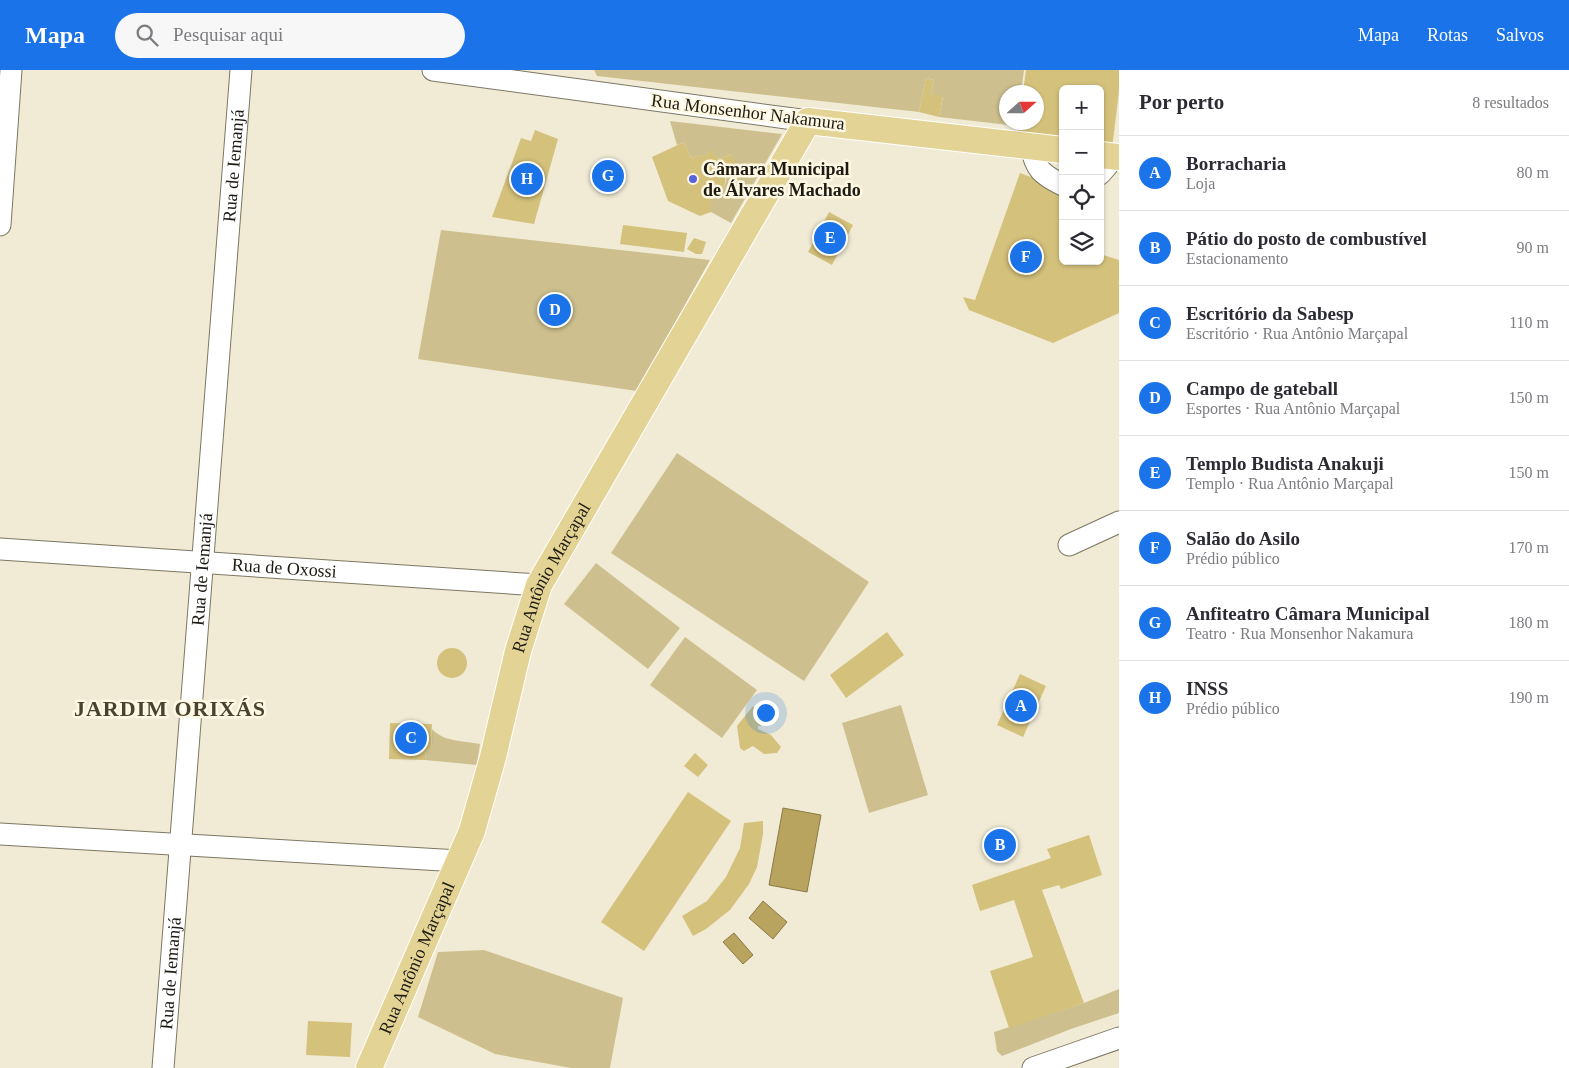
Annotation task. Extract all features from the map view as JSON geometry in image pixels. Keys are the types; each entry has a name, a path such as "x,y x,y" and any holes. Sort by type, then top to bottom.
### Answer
{"main road":[{"name":"Rua Monsenhor Nakamura","path":"808,121 1059,150"},
{"name":"Rua Antônio Marçapal","path":"368,1068 472,831 483,797 518,651 539,585 808,121"}],"street":[{"path":"0,225 11,70"},
{"name":"Rua de Iemanjá","path":"163,1068 241,70"},
{"name":"Rua Monsenhor Nakamura","path":"433,70 533,77 808,121"},
{"path":"1031,146 1033,158 1043,174 1059,183"},
{"path":"1070,545 1119,522"},
{"name":"Rua de Oxossi","path":"0,549 539,585"},
{"path":"0,834 459,860"},
{"path":"1033,1068 1119,1038"}],"shaded area":[{"path":"594,70 1024,70 1022,85 999,85 999,124 939,117 943,97 931,94 934,80 926,78 919,112 597,76"},
{"path":"670,121 782,134 731,223 711,212 711,199 720,195 724,189 732,154 719,159 710,150 707,155 691,158 684,142 677,145"},
{"path":"441,230 710,260 637,391 418,359"},
{"path":"677,453 869,582 804,681 611,553"},
{"path":"596,563 680,628 648,669 564,604"},
{"path":"685,637 757,690 722,738 650,685"},
{"path":"901,705 928,795 869,813 842,723"},
{"path":"432,729 448,739 480,744 477,765 425,760 426,750 431,750"},
{"path":"783,808 821,815 807,892 769,885"},
{"path":"763,901 787,922 773,939 749,918"},
{"path":"734,933 753,955 743,964 723,942"},
{"path":"484,950 623,998 610,1068 571,1068 495,1054 418,1017 438,952"},
{"path":"1119,989 1119,1013 1071,1029 1002,1056 997,1051 994,1032 1084,1003"}],"building":[{"path":"1026,70 1119,70 1119,91 1112,149 1104,148 1104,85 1059,85 1059,141 1018,135 1018,130 1044,130 1044,85 1024,85"},
{"path":"926,78 934,80 931,94 943,96 939,117 919,112"},
{"path":"535,130 558,139 534,224 492,217 521,138 531,141"},
{"name":"Câmara Municipal de Álvares Machado","path":"684,142 691,158 707,155 710,149 719,159 732,154 739,172 726,175 724,189 720,195 711,199 711,212 700,216 668,201 652,157"},
{"path":"1020,173 1059,188 1059,265 1104,265 1104,255 1119,260 1119,313 1053,343 969,310 963,297 975,300"},
{"path":"829,212 853,225 832,265 808,252"},
{"path":"623,225 687,233 684,252 620,244"},
{"path":"694,238 706,242 702,254 696,254 687,249"},
{"path":"887,632 904,655 846,698 830,675"},
{"path":"452,648 463,652 467,663 463,674 452,678 441,674 437,663 441,652"},
{"path":"1020,674 1046,686 1023,737 997,725"},
{"path":"753,706 763,722 761,726 758,726 758,729 771,735 781,747 777,753 764,754 753,746 744,751 740,748 737,726"},
{"path":"390,723 432,724 431,750 426,750 425,760 389,759"},
{"path":"695,753 708,765 698,777 684,766"},
{"path":"688,792 731,821 644,951 601,922"},
{"path":"763,821 763,834 757,867 749,884 730,910 706,929 693,936 682,916 707,901 726,877 740,848 744,823"},
{"path":"1089,835 1102,875 1061,889 1059,885 1042,890 1084,1003 1009,1028 990,971 1033,957 1014,900 980,911 972,885 1051,858 1047,849"},
{"path":"308,1021 352,1023 350,1057 306,1055"}],"place":[{"name":"Anfiteatro Câmara Municipal","path":"608,176"},
{"name":"INSS","path":"527,179"},
{"name":"Câmara Municipal de Álvares Machado","path":"693,179"},
{"name":"Templo Budista Anakuji","path":"830,238"},
{"name":"Salão do Asilo","path":"1026,257"},
{"name":"Campo de gateball","path":"555,310"},
{"name":"Borracharia","path":"1021,706"},
{"name":"Escritório da Sabesp","path":"411,738"},
{"name":"Pátio do posto de combustível","path":"1000,845"}],"district":[{"name":"JARDIM ORIXÁS","path":"170,708"}]}
